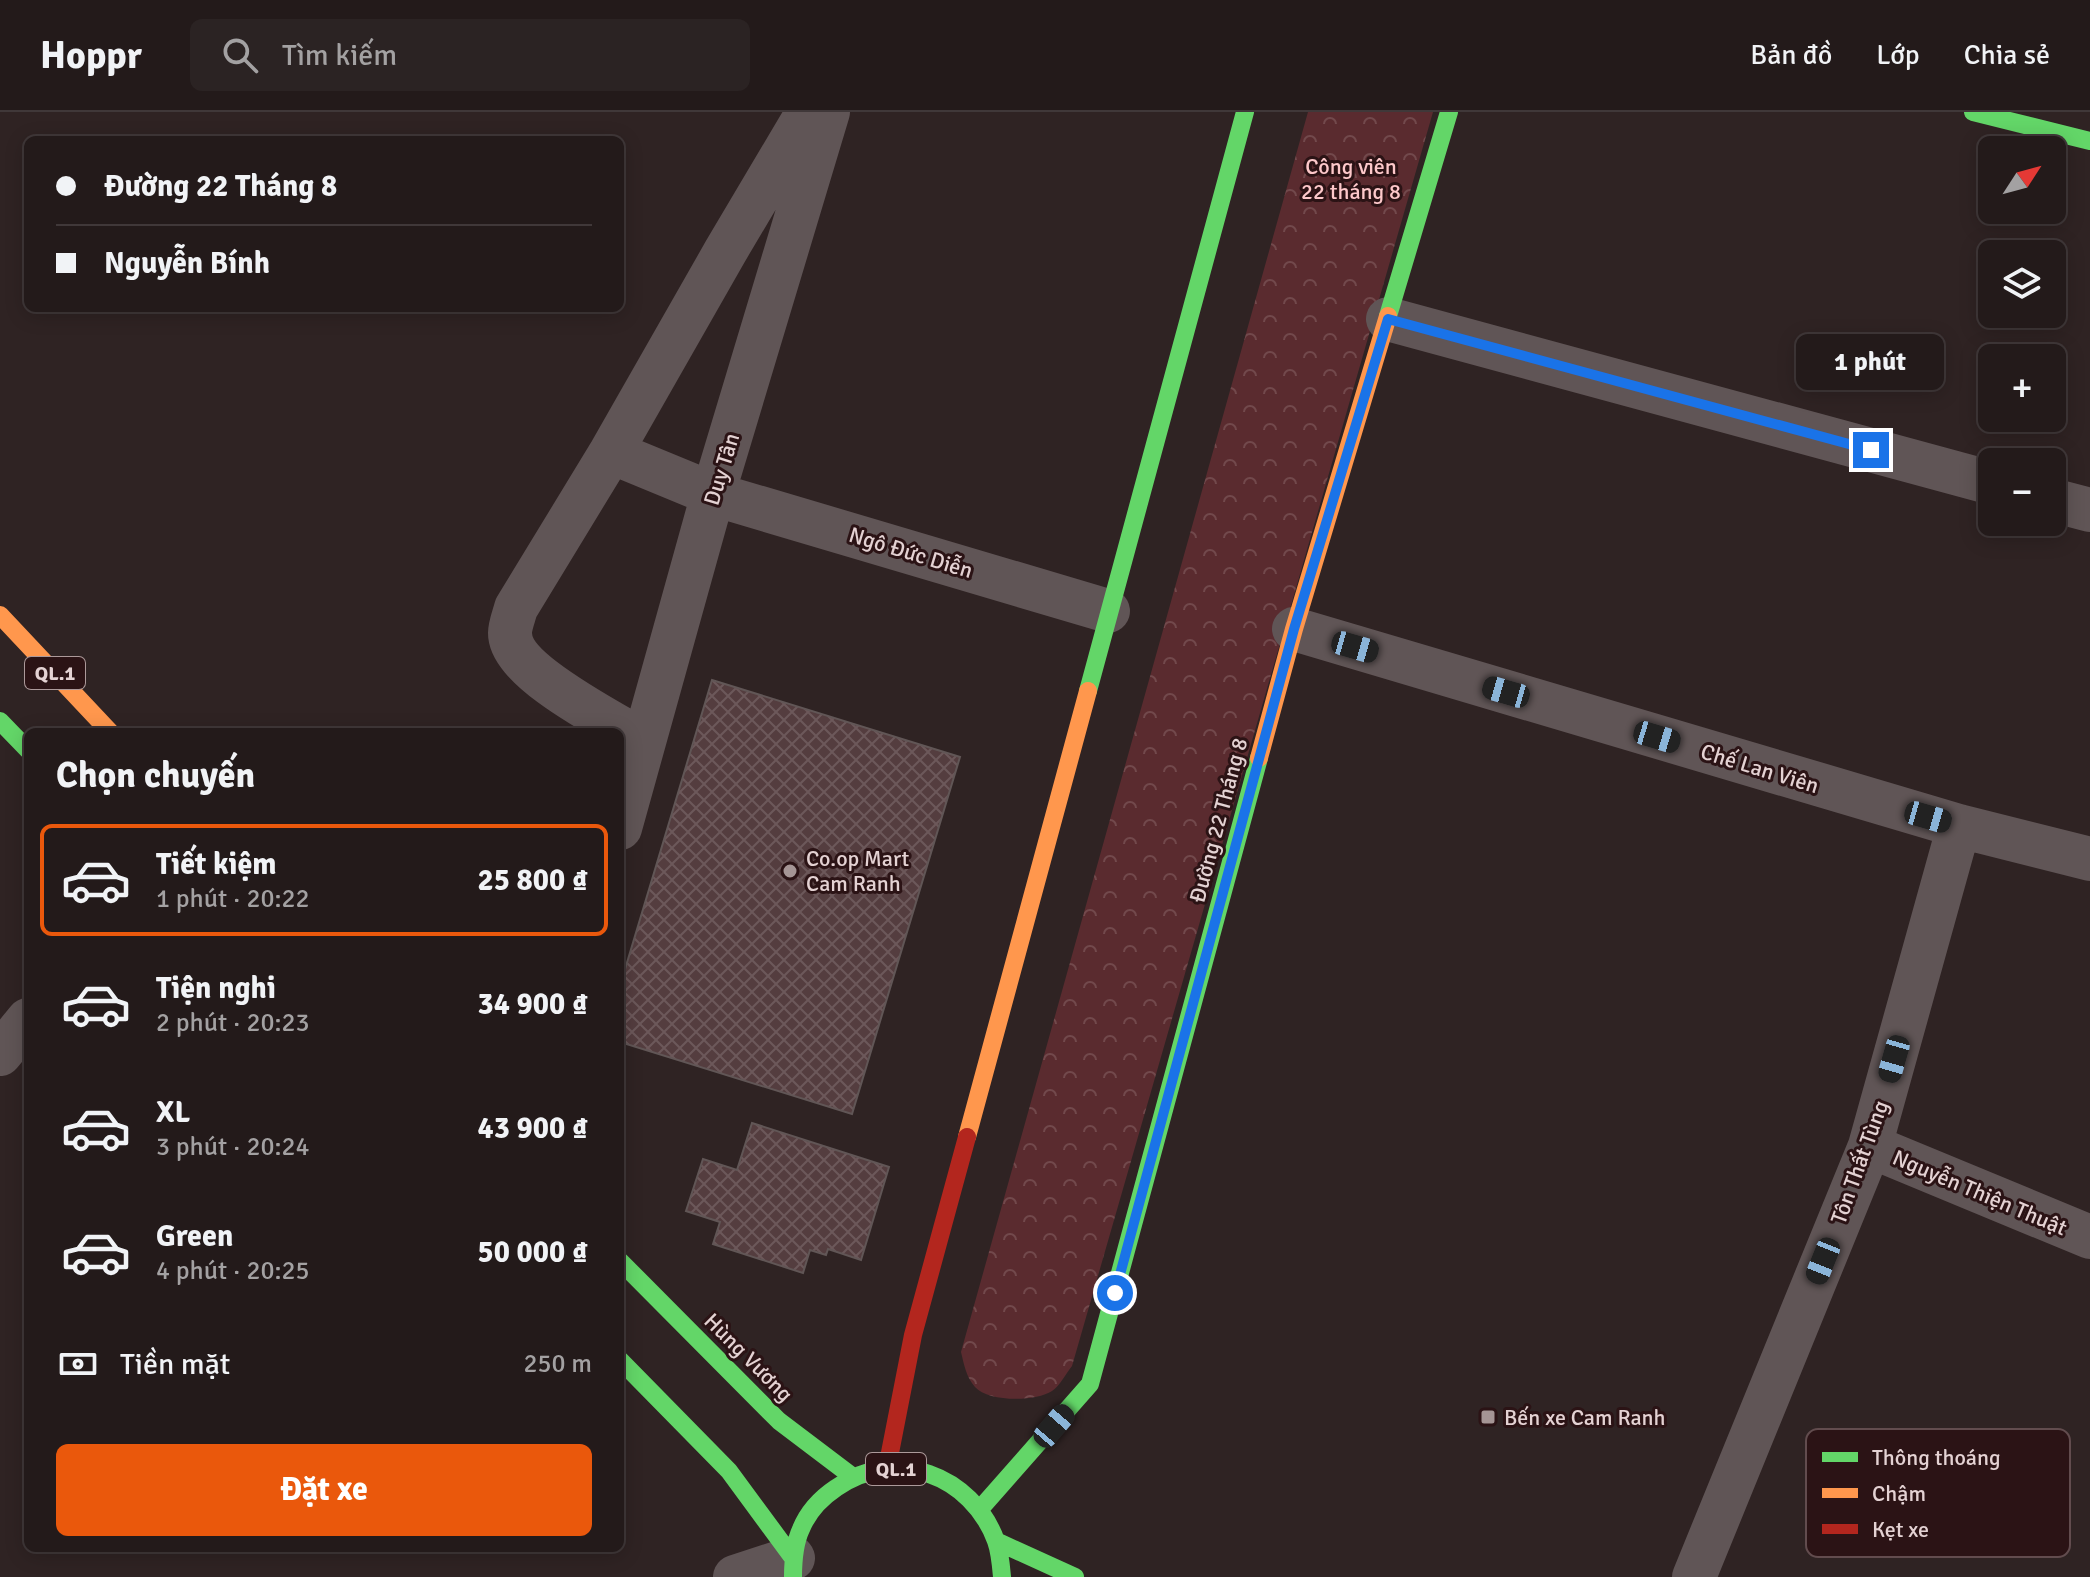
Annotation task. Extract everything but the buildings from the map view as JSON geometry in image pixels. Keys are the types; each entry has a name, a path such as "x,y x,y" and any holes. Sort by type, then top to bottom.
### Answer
{"main road":[{"path":"887,1468 913,1335 1245,112"},
{"name":"Đường 22 Tháng 8","path":"980,1509 1090,1384 1294,629 1449,112"},
{"path":"1973,112 2090,141"},
{"name":"QL.1","path":"0,615 106,728"},
{"path":"0,721 24,746"},
{"name":"Hùng Vương","path":"624,1265 779,1421 853,1477"},
{"path":"624,1364 729,1471 793,1567"},
{"name":"QL.1","path":"793,1567 803,1524 824,1496 853,1477 887,1468 922,1471 954,1486 980,1509 996,1541 1002,1577"},
{"path":"996,1541 1075,1577"}],"street":[{"path":"621,728 551,686 517,655 510,633 516,608 611,452 808,112"},
{"name":"Duy Tân","path":"624,813 713,494 828,112"},
{"path":"1388,319 1978,479"},
{"name":"Ngô Đức Diễn","path":"611,452 713,494 1108,611"},
{"path":"2066,504 2090,510"},
{"name":"Chế Lan Viên","path":"1294,629 1959,826 2090,859"},
{"path":"624,730 643,741"},
{"name":"Tôn Thất Tùng","path":"1694,1577 1870,1146 1959,826"},
{"path":"0,1054 24,1025"},
{"name":"Nguyễn Thiện Thuật","path":"1870,1146 2090,1237"},
{"path":"735,1577 793,1567"}],"green space":[{"name":"Công viên 22 tháng 8","path":"1308,112 1433,112 1072,1366 1058,1386 1044,1395 1024,1399 990,1396 972,1383 961,1352"}],"traffic: fast":[{"path":"1088,691 1245,112"},
{"path":"1388,316 1449,112"},
{"path":"1973,112 2090,141"},
{"path":"0,721 24,746"},
{"path":"980,1509 1090,1384 1259,758"},
{"path":"624,1265 779,1421 853,1477"},
{"path":"624,1364 729,1471 793,1558"},
{"path":"793,1577 794,1553 799,1535 807,1517 820,1501 859,1476 883,1469 906,1469 929,1474 950,1484 969,1499 985,1518 996,1541 1002,1577"},
{"path":"996,1541 1075,1577"}],"traffic: slow":[{"path":"1259,758 1294,629 1388,316"},
{"path":"0,615 106,728"},
{"path":"967,1137 1088,691"}],"traffic: jam":[{"path":"887,1468 913,1335 967,1137"}],"place":[{"name":"Co.op Mart Cam Ranh","path":"790,871"},
{"name":"Bến xe Cam Ranh","path":"1488,1417"}],"route":[{"path":"1115,1293 1294,629 1388,319 1871,450"}]}
